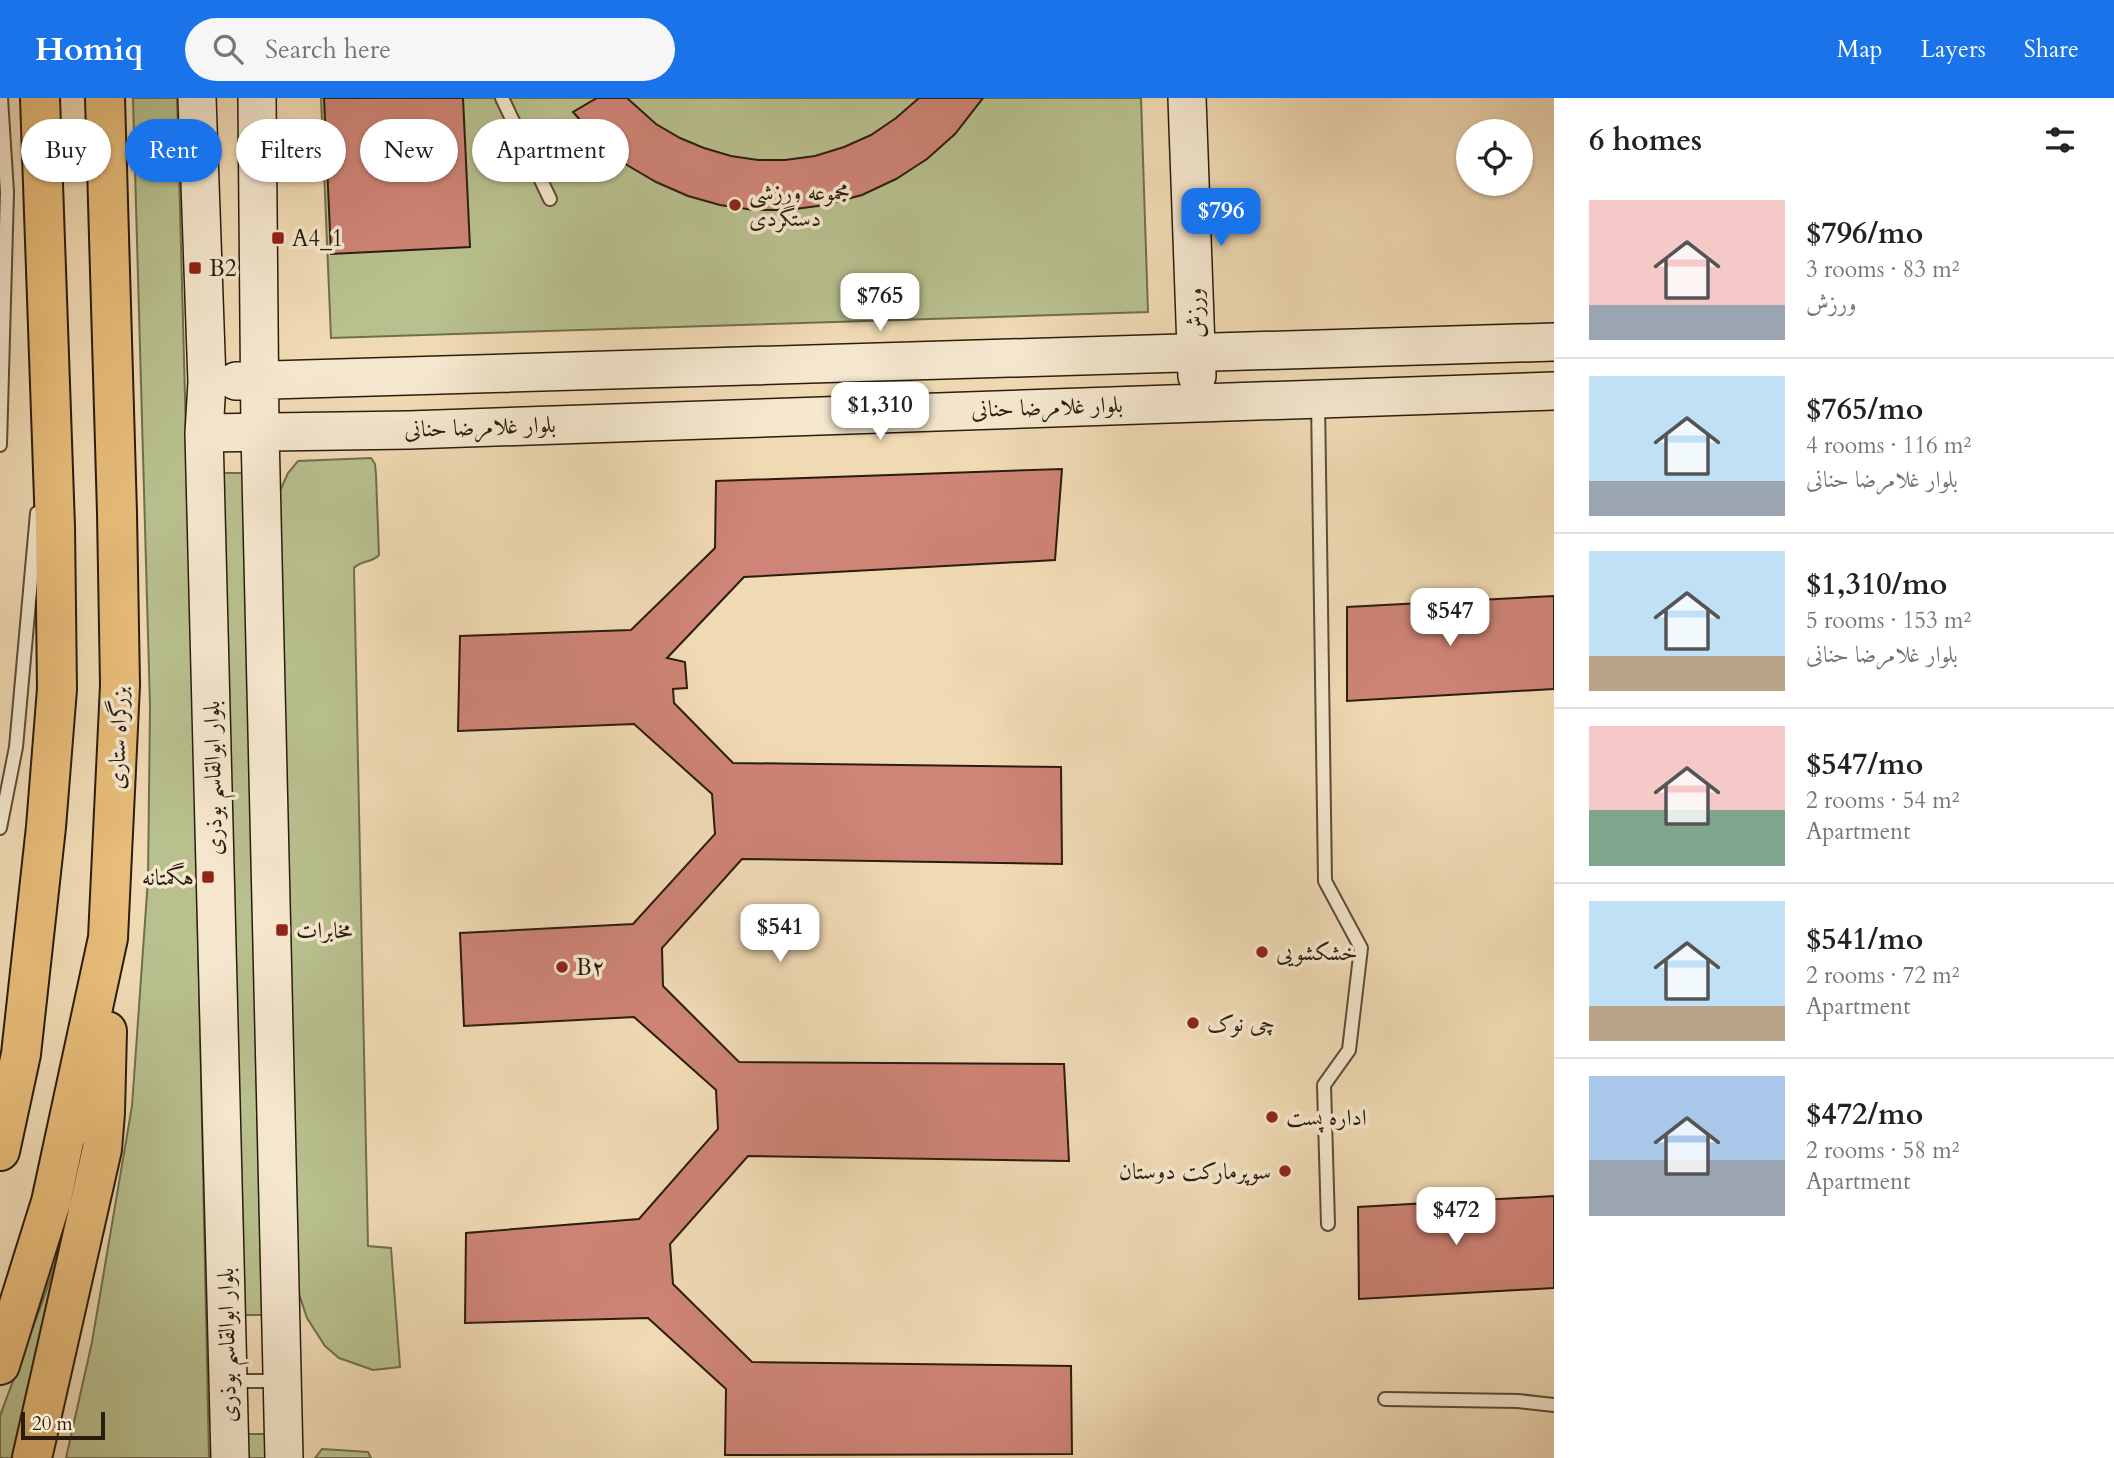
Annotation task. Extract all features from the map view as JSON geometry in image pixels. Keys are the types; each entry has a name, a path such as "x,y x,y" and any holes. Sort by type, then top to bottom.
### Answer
{"highway":[{"path":"0,1152 21,1054 46,827 57,689 55,527 40,98"},
{"name":"بزرگراه ستاری","path":"0,1365 51,1202 108,938 120,685 105,98"},
{"path":"32,1458 102,1149 108,938"},
{"path":"0,1106 21,1054"}],"main road":[{"name":"بلوار ابوالقاسم بوذری","path":"197,98 207,382 204,433 230,1458"},
{"path":"257,98 260,432 284,1458"},
{"name":"ورزش","path":"1187,98 1198,401"},
{"path":"207,382 1554,342"},
{"name":"بلوار غلامرضا حنانی","path":"204,433 409,430 1554,390"}],"lane":[{"path":"0,445 7,192 1,98"},
{"path":"502,98 550,199"},
{"path":"40,489 50,394"},
{"path":"1317,398 1325,881 1361,948 1349,1050 1324,1085 1328,1224"},
{"path":"0,828 16,747 38,503"},
{"path":"228,1381 283,1381"},
{"path":"1385,1399 1518,1401 1554,1405"}],"green space":[{"path":"133,98 177,98 178,119 134,119"},
{"name":"مجموعه ورزشی دستگردی","path":"321,98 1141,98 1148,312 331,338 324,182 346,182 346,119 322,119"},
{"path":"135,182 179,182 209,1458 66,1458 92,1342 132,1106 148,879 150,706"},
{"path":"371,458 375,464 376,475 379,555 354,568 368,1246 391,1248 400,1367 373,1370 339,1358 325,1346 307,1318 291,1270 273,506 288,473 298,461"},
{"path":"221,473 243,473 262,1315 243,1315"},
{"path":"76,1197 16,1458 0,1458 0,1416 46,1292"},
{"path":"246,1434 265,1434 265,1458 246,1458"},
{"path":"322,1449 368,1452 371,1458 315,1458"}],"building":[{"path":"324,98 463,98 470,247 331,254 328,182 346,182 346,119 325,119"},
{"path":"597,98 627,98 656,124 704,148 758,160 785,160 815,156 871,135 919,98 983,98 955,134 927,159 896,179 862,195 825,205 788,210 754,210 720,205 688,196 656,182 629,166 629,119 579,119 573,112"},
{"name":"B۲","path":"1062,469 1055,560 744,577 667,658 685,662 687,688 673,689 674,703 733,763 1061,767 1062,864 742,859 662,948 663,986 739,1062 1064,1064 1069,1161 748,1156 670,1244 673,1284 752,1362 1071,1366 1072,1454 725,1455 726,1389 648,1318 465,1323 466,1233 639,1219 718,1129 716,1090 634,1017 464,1026 460,933 633,924 715,834 712,794 634,724 458,731 460,636 631,630 715,548 716,481"},
{"path":"1554,596 1554,689 1347,701 1347,607"},
{"path":"1554,1196 1554,1288 1359,1299 1358,1207"}],"place":[{"name":"مجموعه ورزشی دستگردی","path":"735,205"},
{"name":"A4_1","path":"278,238"},
{"name":"B2","path":"195,268"},
{"name":"هگمتانه","path":"208,877"},
{"name":"مخابرات","path":"282,930"},
{"name":"خشکشویی","path":"1262,952"},
{"name":"B۲","path":"562,967"},
{"name":"چی نوک","path":"1193,1023"},
{"name":"اداره پست","path":"1272,1117"},
{"name":"سوپرمارکت دوستان","path":"1285,1171"}]}
